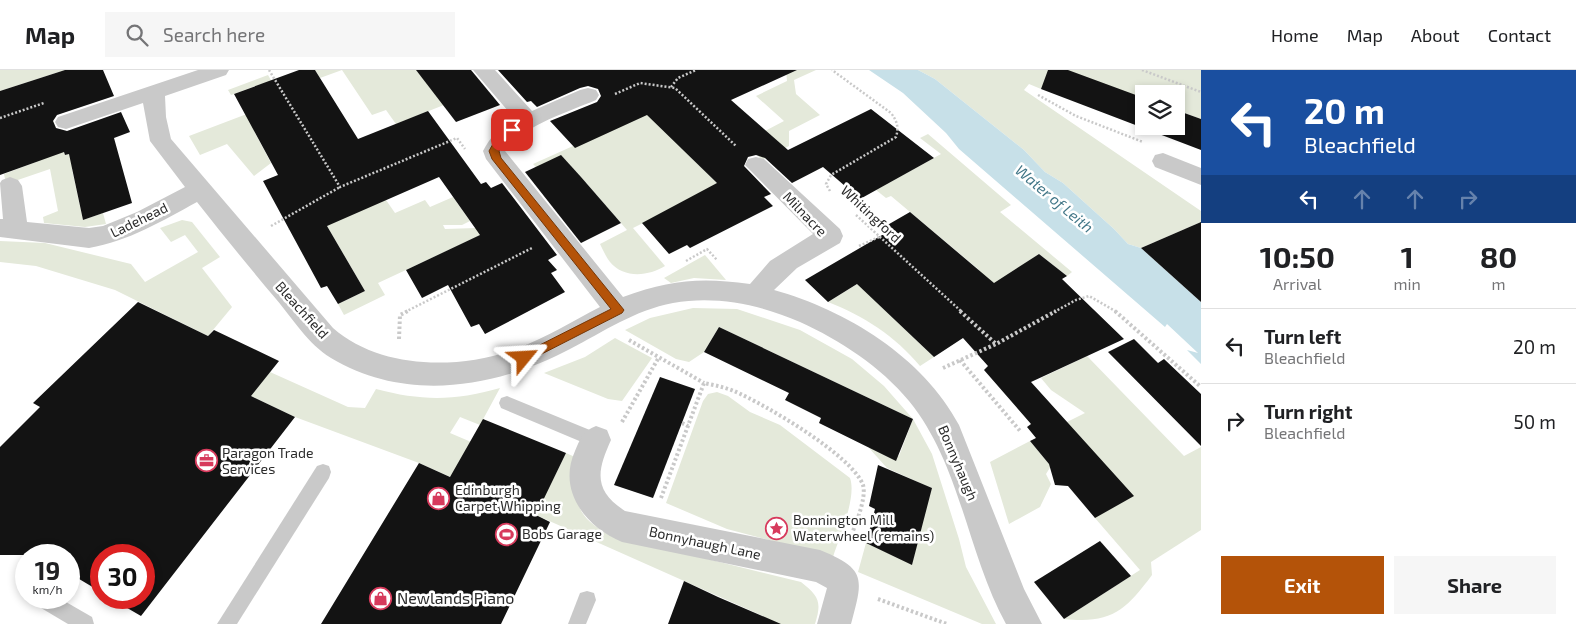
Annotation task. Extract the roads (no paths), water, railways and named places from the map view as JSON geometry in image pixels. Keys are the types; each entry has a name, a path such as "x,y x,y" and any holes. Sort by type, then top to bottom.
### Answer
{"street":[{"path":"66,122 165,82 219,70"},
{"path":"483,70 529,121"},
{"name":"Bleachfield","path":"165,82 153,101 155,122 161,142 243,243 328,340 348,354 396,370 446,374 468,372 507,364 524,358 611,314"},
{"path":"588,95 512,130 498,144 494,151 499,162 557,235 611,314"},
{"path":"1163,161 1201,177"},
{"name":"Milnacre","path":"756,165 831,236 776,269 762,285 756,297"},
{"name":"Ladehead","path":"10,186 8,228 89,238 103,236 126,228 200,190"},
{"name":"Bonnyhaugh","path":"611,314 643,300 677,292 727,292 790,306 828,322 857,339 883,358 912,384 940,420 952,443 1011,598 1025,624"},
{"name":"Bonnyhaugh Lane","path":"596,440 586,458 584,478 591,499 600,512 614,523 820,566 842,581 834,624"}],"lane":[{"path":"507,403 596,440"},
{"path":"226,624 323,472"},
{"path":"577,624 587,600"},
{"path":"61,609 85,624"}],"water":[{"name":"Water of Leith","path":"869,70 918,70 935,79 1024,150 1045,172 1063,183 1128,244 1141,248 1201,302 1201,364 1187,350 1198,353 1167,324 1165,327 959,149 946,133 903,93"}],"place":[{"name":"Paragon Trade Services","path":"206,461"},
{"name":"Edinburgh Carpet Whipping","path":"439,498"},
{"name":"Bonnington Mill Waterwheel (remains)","path":"777,528"},
{"name":"Bobs Garage","path":"506,534"},
{"name":"Newlands Piano","path":"381,598"}]}
